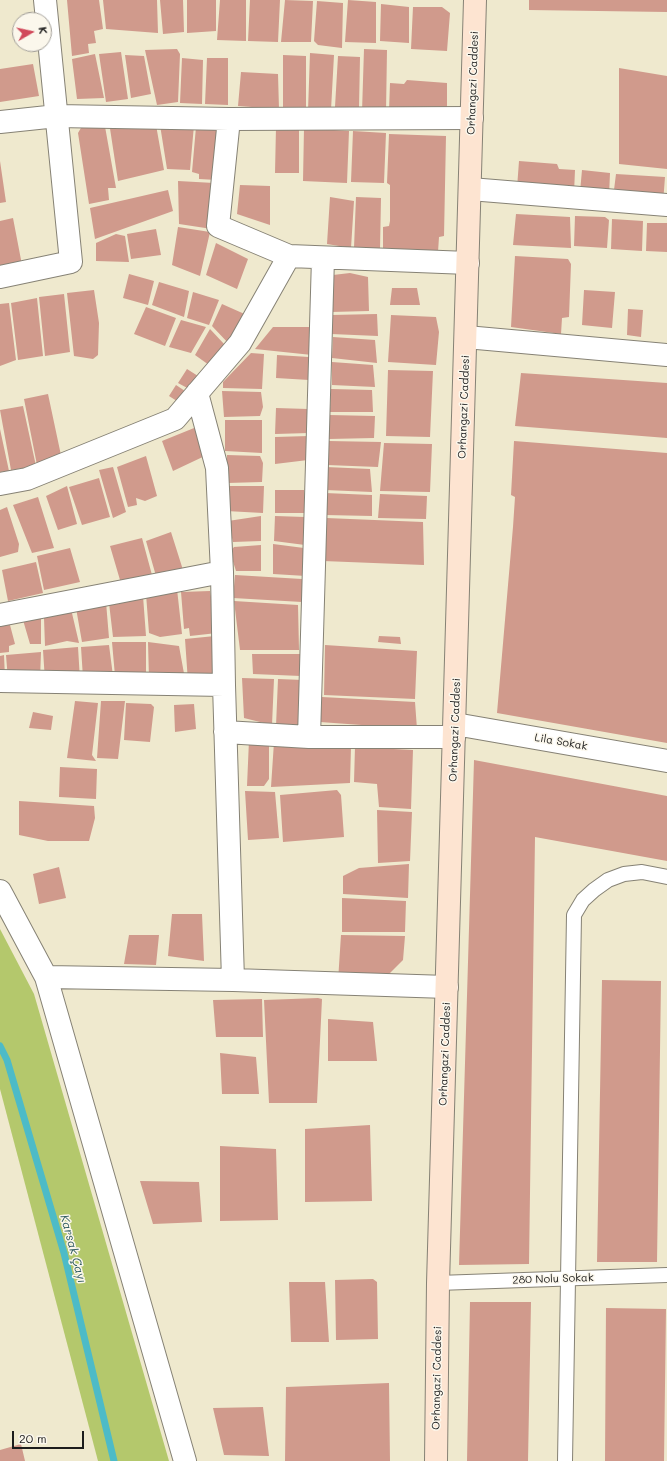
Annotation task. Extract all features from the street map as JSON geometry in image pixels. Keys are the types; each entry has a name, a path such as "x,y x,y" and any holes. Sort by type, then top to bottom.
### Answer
{"street":[{"path":"0,277 71,262 45,0"},
{"name":"Orhangazi Caddesi","path":"436,1461 438,1282 476,0"},
{"path":"0,122 57,116 229,119 472,118"},
{"path":"229,119 218,226 289,256 468,263"},
{"path":"470,189 667,205"},
{"path":"0,484 27,480 175,419 240,343 289,256"},
{"path":"309,737 324,258"},
{"path":"466,337 667,355"},
{"path":"197,393 217,468 222,572 225,732 233,980"},
{"path":"0,615 222,572"},
{"path":"0,681 224,685"},
{"name":"Lila Sokak","path":"225,732 309,737 455,730 667,761"},
{"path":"0,890 46,977 185,1461"},
{"path":"46,977 233,980 447,987"}],"lane":[{"path":"565,1461 574,916 583,900 608,880 624,874 642,872 667,877"},
{"name":"280 Nolu Sokak","path":"438,1282 667,1275"}],"green space":[{"path":"0,929 34,994 169,1461 98,1461 0,1089"}],"building":[{"path":"67,0 99,0 103,29 94,31 96,43 88,44 89,53 72,56"},
{"path":"103,0 157,0 158,33 106,29"},
{"path":"160,0 183,0 184,32 163,34"},
{"path":"187,0 216,0 216,31 187,33"},
{"path":"220,0 246,0 246,41 217,40"},
{"path":"250,0 280,0 278,42 248,41"},
{"path":"285,0 313,1 311,42 281,42"},
{"path":"348,0 376,2 376,43 345,42"},
{"path":"529,0 667,0 667,12 529,10"},
{"path":"317,1 343,3 342,48 318,45 314,41"},
{"path":"381,4 409,7 409,43 380,41"},
{"path":"413,7 442,7 450,13 447,51 411,49"},
{"path":"177,49 180,54 178,102 157,105 145,50"},
{"path":"364,49 387,50 386,112 362,112"},
{"path":"121,52 128,99 106,102 99,54"},
{"path":"310,53 334,55 331,110 308,111"},
{"path":"95,54 104,98 77,99 72,59"},
{"path":"125,55 144,56 151,94 131,98"},
{"path":"283,55 306,56 306,110 283,110"},
{"path":"338,56 360,57 359,108 335,107"},
{"path":"182,58 203,60 202,104 180,103"},
{"path":"207,58 228,58 228,105 205,104"},
{"path":"33,64 39,96 0,102 0,69"},
{"path":"619,68 667,76 667,169 619,164"},
{"path":"241,72 278,74 279,109 238,106"},
{"path":"407,80 447,83 447,114 389,111 390,83 404,84"},
{"path":"85,121 104,121 116,188 108,188 109,200 89,204 78,133"},
{"path":"109,122 156,125 164,170 118,181"},
{"path":"160,125 194,125 190,170 167,169"},
{"path":"196,127 219,128 217,180 199,179 199,174 192,172"},
{"path":"276,127 299,127 299,173 275,173"},
{"path":"304,128 349,131 347,183 303,181"},
{"path":"353,131 386,133 384,183 351,182"},
{"path":"389,134 446,136 444,236 439,237 438,252 383,250 383,227 389,226 390,221 390,185 387,183"},
{"path":"0,161 6,202 0,203"},
{"path":"519,161 557,164 559,169 575,170 574,193 517,188"},
{"path":"582,170 610,173 609,196 580,192"},
{"path":"616,174 665,177 663,203 613,198"},
{"path":"178,181 214,183 212,229 179,224"},
{"path":"240,185 270,186 270,225 237,214"},
{"path":"168,190 173,211 95,239 90,208"},
{"path":"330,197 354,201 351,248 327,244"},
{"path":"356,197 381,198 380,249 354,248"},
{"path":"516,214 570,217 571,248 513,245"},
{"path":"575,216 605,217 609,220 607,248 574,246"},
{"path":"13,218 22,265 0,269 0,221"},
{"path":"612,219 643,221 642,251 611,249"},
{"path":"647,223 667,223 667,252 646,251"},
{"path":"178,227 210,232 200,276 172,265"},
{"path":"156,229 161,255 131,259 127,234"},
{"path":"116,234 125,236 129,262 96,261 96,243"},
{"path":"216,243 248,259 237,289 206,275"},
{"path":"515,256 568,259 571,264 569,317 562,318 561,334 511,327"},
{"path":"350,273 368,277 369,311 331,312 333,275"},
{"path":"129,274 154,281 148,305 123,298"},
{"path":"159,282 189,291 184,317 152,305"},
{"path":"392,288 417,288 420,305 390,305"},
{"path":"94,290 99,323 98,355 93,359 74,356 67,293"},
{"path":"584,290 615,292 612,328 582,325"},
{"path":"193,292 219,300 209,325 187,318"},
{"path":"64,294 70,352 45,356 39,297"},
{"path":"37,298 43,356 18,360 11,303"},
{"path":"9,303 16,360 0,366 0,304"},
{"path":"222,304 249,316 230,345 212,326"},
{"path":"146,307 176,318 165,346 134,334"},
{"path":"628,309 643,310 641,337 627,335"},
{"path":"377,314 378,336 331,334 331,315"},
{"path":"391,315 436,317 439,332 436,365 388,362"},
{"path":"181,320 206,327 191,353 169,347"},
{"path":"273,327 311,327 312,355 255,349"},
{"path":"210,329 225,345 209,365 195,355"},
{"path":"333,337 375,340 377,363 332,358"},
{"path":"251,353 264,354 262,389 223,388 223,382"},
{"path":"277,355 309,357 309,380 276,378"},
{"path":"332,362 373,365 375,387 332,385"},
{"path":"187,369 198,376 191,390 178,383"},
{"path":"388,370 433,371 430,437 386,436"},
{"path":"521,373 667,383 667,438 515,426"},
{"path":"176,385 188,393 180,403 169,396"},
{"path":"331,389 372,390 373,412 330,412"},
{"path":"222,391 261,392 263,407 260,416 224,417"},
{"path":"48,394 62,460 37,465 24,399"},
{"path":"23,406 36,466 11,470 0,410"},
{"path":"276,408 308,409 309,433 275,434"},
{"path":"329,415 375,416 374,438 329,439"},
{"path":"225,420 262,420 262,453 225,451"},
{"path":"199,426 209,454 173,471 162,441"},
{"path":"0,429 9,471 0,472"},
{"path":"309,436 308,460 275,464 275,437"},
{"path":"328,441 381,442 378,467 327,465"},
{"path":"514,441 667,453 667,743 497,713 515,497 511,495"},
{"path":"384,443 432,444 430,492 380,491"},
{"path":"227,455 260,456 263,463 262,482 227,483"},
{"path":"146,456 157,496 145,501 136,498 137,505 128,507 117,467"},
{"path":"113,467 126,512 113,518 99,470"},
{"path":"326,467 370,469 372,492 325,490"},
{"path":"99,478 110,517 82,525 69,487"},
{"path":"67,486 77,524 58,530 46,496"},
{"path":"227,486 264,486 263,513 226,511"},
{"path":"275,490 304,490 306,513 275,513"},
{"path":"325,493 372,495 372,516 325,515"},
{"path":"380,494 427,496 426,519 378,518"},
{"path":"38,497 54,548 32,553 13,505"},
{"path":"7,507 19,544 18,552 0,557 0,510"},
{"path":"261,516 261,541 233,542 228,521"},
{"path":"275,516 305,517 305,545 274,541"},
{"path":"326,518 423,522 424,565 323,561"},
{"path":"171,532 183,570 156,576 146,541"},
{"path":"142,538 152,575 120,580 110,546"},
{"path":"273,544 304,548 306,576 273,574"},
{"path":"261,545 261,571 236,571 230,552 234,547"},
{"path":"70,548 80,582 44,590 37,556"},
{"path":"36,562 43,593 8,601 2,570"},
{"path":"235,575 302,579 302,602 233,598"},
{"path":"177,589 182,634 160,637 149,633 146,594"},
{"path":"210,591 217,633 190,636 189,628 184,629 181,592"},
{"path":"143,596 146,636 113,637 109,603"},
{"path":"234,601 298,605 299,650 240,650"},
{"path":"106,602 109,638 82,642 76,608"},
{"path":"71,609 79,643 67,641 45,646 44,618"},
{"path":"41,617 41,644 30,644 23,620"},
{"path":"10,625 15,644 9,646 9,652 0,653 0,626"},
{"path":"215,636 216,670 206,681 188,682 185,639"},
{"path":"379,636 400,637 401,644 378,642"},
{"path":"112,642 146,642 146,678 115,676"},
{"path":"148,642 179,646 185,679 149,679"},
{"path":"109,645 113,676 83,678 81,647"},
{"path":"325,645 417,651 415,699 324,695"},
{"path":"78,647 80,680 45,681 43,650"},
{"path":"41,652 40,680 8,680 6,655"},
{"path":"252,654 302,654 301,676 253,674"},
{"path":"4,655 5,678 0,678 0,656"},
{"path":"242,678 274,679 272,725 244,718"},
{"path":"278,679 303,680 303,727 276,726"},
{"path":"322,697 415,702 417,729 320,722"},
{"path":"75,701 98,703 92,755 96,761 67,758"},
{"path":"101,701 125,701 118,759 97,758"},
{"path":"126,703 151,704 154,707 150,742 124,740"},
{"path":"194,704 196,729 175,732 174,705"},
{"path":"33,712 53,716 51,730 29,728"},
{"path":"249,740 269,742 269,779 264,786 247,786"},
{"path":"274,742 351,747 350,783 271,787"},
{"path":"355,747 413,750 411,809 379,807 377,784 354,782"},
{"path":"474,760 667,796 667,861 535,837 529,1264 459,1265"},
{"path":"60,767 97,769 96,799 59,797"},
{"path":"337,790 341,795 344,837 283,842 280,795"},
{"path":"245,791 275,792 279,838 248,840"},
{"path":"19,801 94,806 95,818 89,841 48,841 19,835"},
{"path":"377,810 412,812 410,861 378,863"},
{"path":"409,864 408,898 343,894 343,876 359,868"},
{"path":"59,867 66,898 39,904 33,874"},
{"path":"342,898 406,901 405,932 342,932"},
{"path":"172,914 202,914 204,961 168,956"},
{"path":"129,935 159,935 156,965 124,964"},
{"path":"341,935 405,936 403,960 382,981 338,981"},
{"path":"602,980 661,981 657,1262 597,1262"},
{"path":"262,999 263,1037 216,1037 213,1000"},
{"path":"322,999 317,1103 269,1103 264,1000"},
{"path":"328,1019 373,1022 377,1061 328,1061"},
{"path":"220,1053 256,1057 259,1094 222,1094"},
{"path":"370,1125 372,1201 305,1202 305,1129"},
{"path":"220,1146 276,1149 278,1220 220,1221"},
{"path":"140,1181 199,1182 202,1222 153,1224"},
{"path":"373,1279 377,1282 378,1339 336,1340 335,1280"},
{"path":"289,1282 325,1282 329,1342 291,1342"},
{"path":"470,1302 531,1302 528,1461 467,1461"},
{"path":"606,1308 666,1309 664,1461 605,1461"},
{"path":"389,1383 390,1461 285,1461 286,1387"},
{"path":"263,1407 269,1456 224,1455 213,1408"},
{"path":"21,1444 25,1461 0,1461 0,1450"}],"waterway":[{"name":"Karsak Çayı","path":"0,1046 7,1060 64,1253 114,1461"}]}
